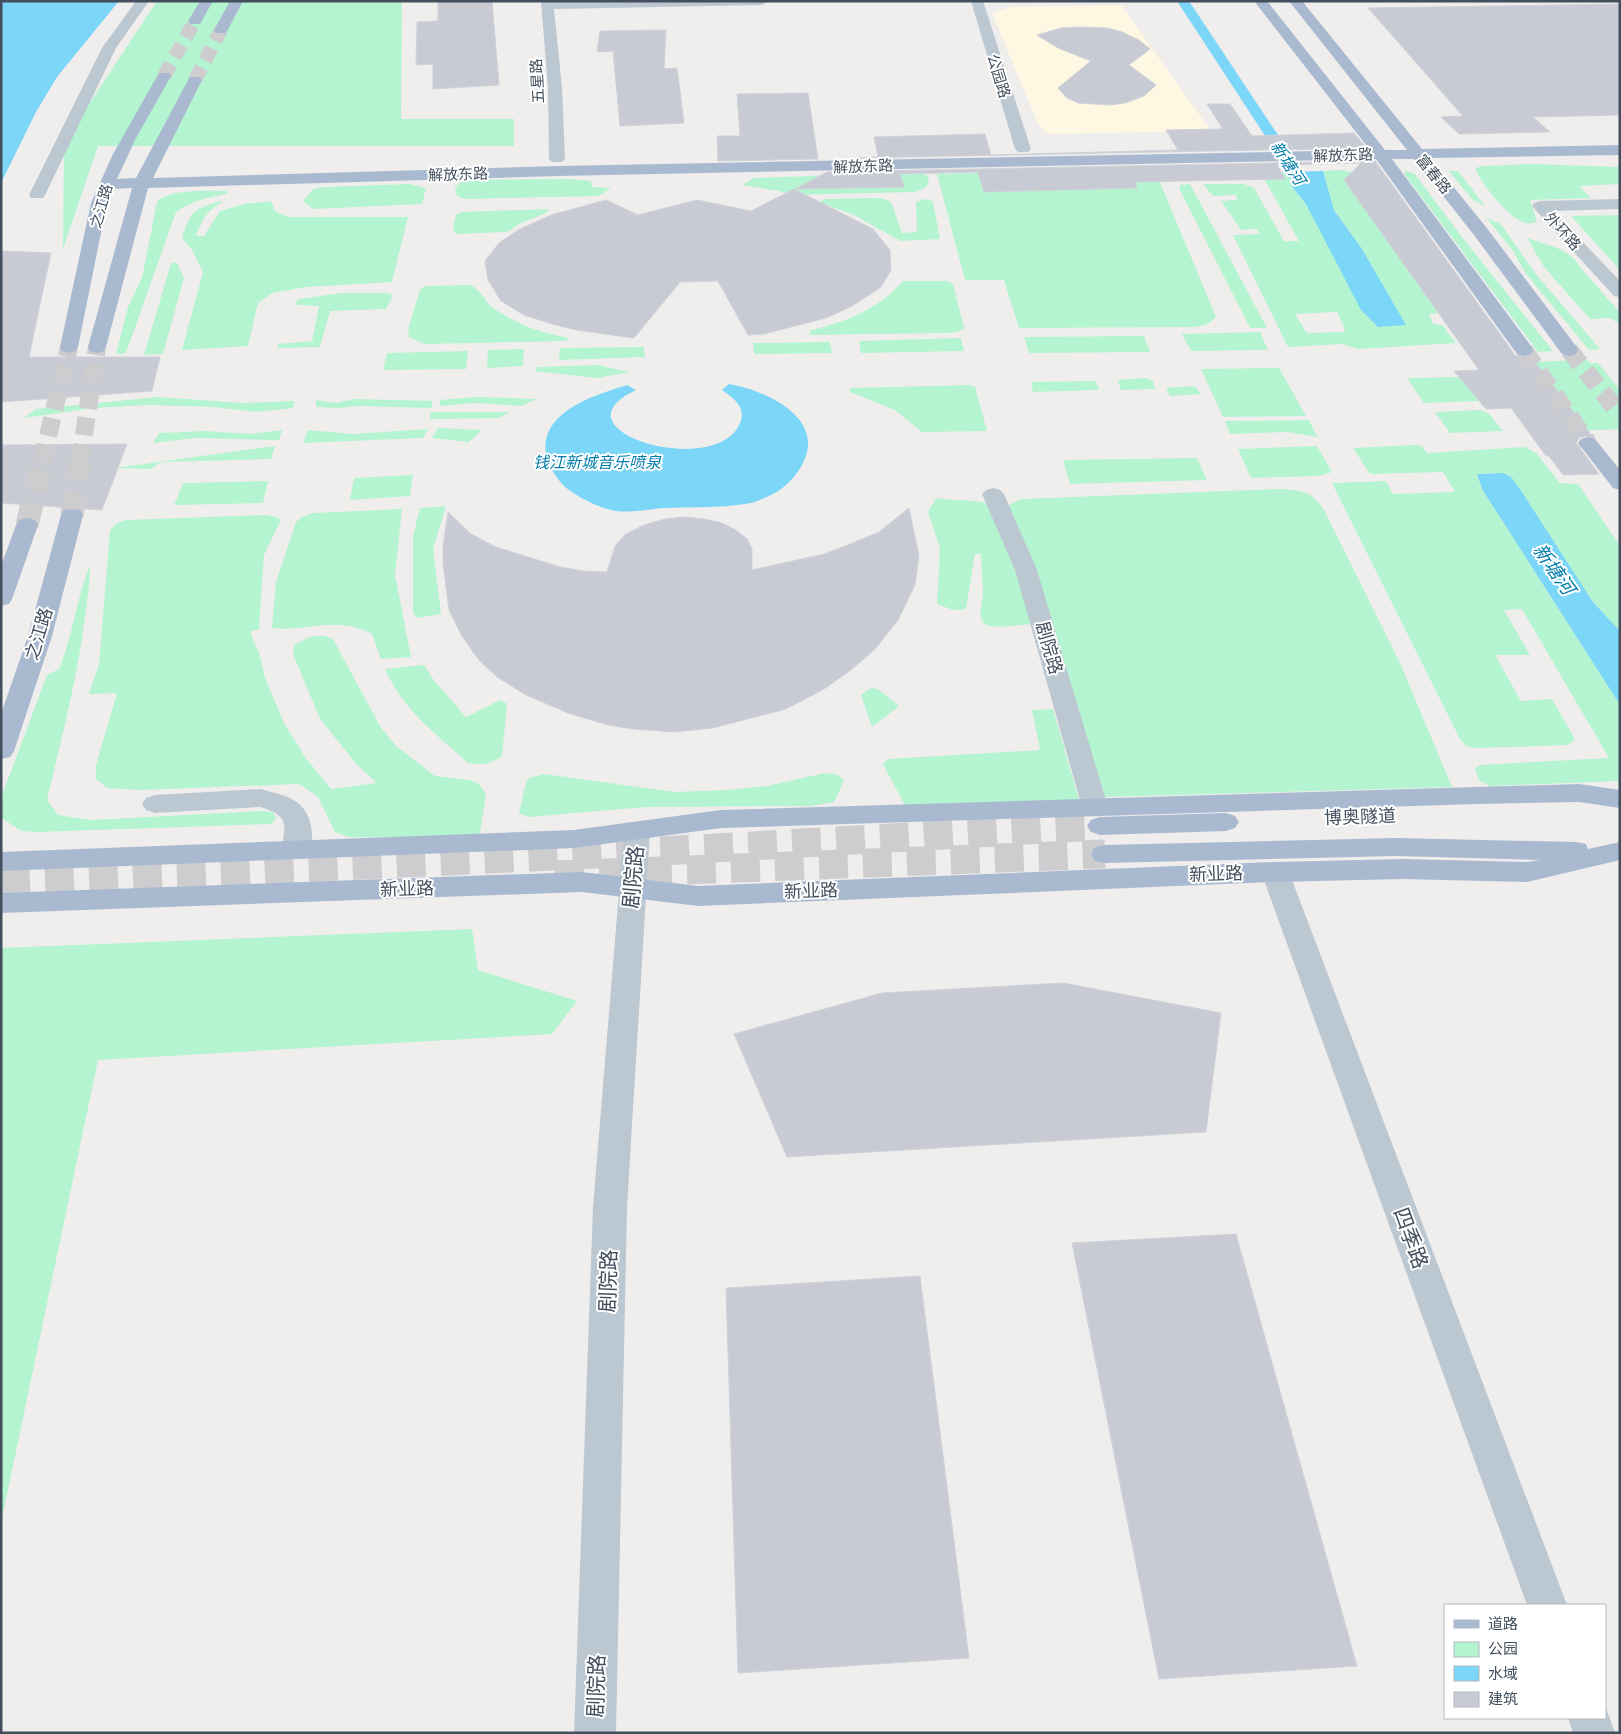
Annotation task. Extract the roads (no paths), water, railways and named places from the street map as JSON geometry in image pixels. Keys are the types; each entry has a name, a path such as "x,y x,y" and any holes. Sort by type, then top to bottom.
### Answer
{"main road":[{"path":"195,21 207,1"},
{"path":"221,30 237,1"},
{"name":"富春路","path":"1259,1 1375,147 1524,350"},
{"name":"富春路","path":"1295,1 1404,139 1421,146 1480,231 1569,350"},
{"name":"之江路","path":"69,347 100,203 106,184 113,166 164,76"},
{"name":"之江路","path":"97,347 142,183 195,80"},
{"path":"1493,138 1620,136"},
{"name":"解放东路","path":"1375,147 1404,139"},
{"name":"解放东路","path":"289,164 1267,143 1325,149"},
{"name":"解放东路","path":"106,184 558,171 1276,156 1325,149 1375,147 1421,146 1620,150"},
{"path":"113,166 171,166"},
{"path":"1588,443 1620,484"},
{"name":"之江路","path":"1,752 40,636 72,515"},
{"path":"1,599 27,525"},
{"path":"1,862 574,839 721,819 1097,817 1560,793 1579,793 1620,800"},
{"name":"博奥隧道","path":"1105,854 1396,846 1616,851"},
{"name":"新业路","path":"1,903 582,882 698,896 1275,872 1402,870 1527,872 1616,851"}],"street":[{"path":"37,194 109,48 143,1"},
{"path":"548,3 762,1"},
{"name":"公园路","path":"977,1 1023,149"},
{"name":"五星路","path":"548,3 555,88 557,159"},
{"name":"外环路","path":"1620,204 1540,206 1620,292"},
{"name":"剧院路","path":"993,494 1026,570 1097,817"},
{"path":"155,804 261,798 278,803 290,810 299,825 297,850"},
{"name":"剧院路","path":"595,1733 610,1207 637,831"},
{"name":"四季路","path":"1275,872 1547,1604"},
{"path":"1589,1719 1594,1733"}],"water":[{"path":"1,1 119,1 57,77 36,112 1,183"},
{"path":"1323,171 1334,210 1362,249 1406,325 1378,327 1361,310 1306,204 1293,188 1288,172"},
{"name":"钱江新城音乐喷泉","path":"729,384 744,387 775,400 789,409 800,420 807,433 808,448 800,469 786,485 767,497 752,503 715,507 616,511 583,499 565,487 549,464 546,455 546,440 551,427 560,416 586,400 627,385 636,390 614,406 612,420 624,433 646,443 674,448 702,448 725,440 740,423 742,417 738,404 722,390"},
{"path":"1503,473 1511,477 1520,489 1593,602 1620,631 1620,705 1482,489 1477,474"}],"waterway":[{"name":"新塘河","path":"1183,1 1314,200"}],"tunnel":[{"path":"164,76 195,21"},
{"path":"195,80 221,30"},
{"path":"42,462 69,347"},
{"path":"80,462 97,347"},
{"path":"1524,350 1588,443"},
{"path":"1569,350 1620,414"},
{"path":"27,525 42,461"},
{"path":"72,515 80,461"},
{"path":"1,882 680,850 1100,826"},
{"path":"555,875 1105,854"}]}
